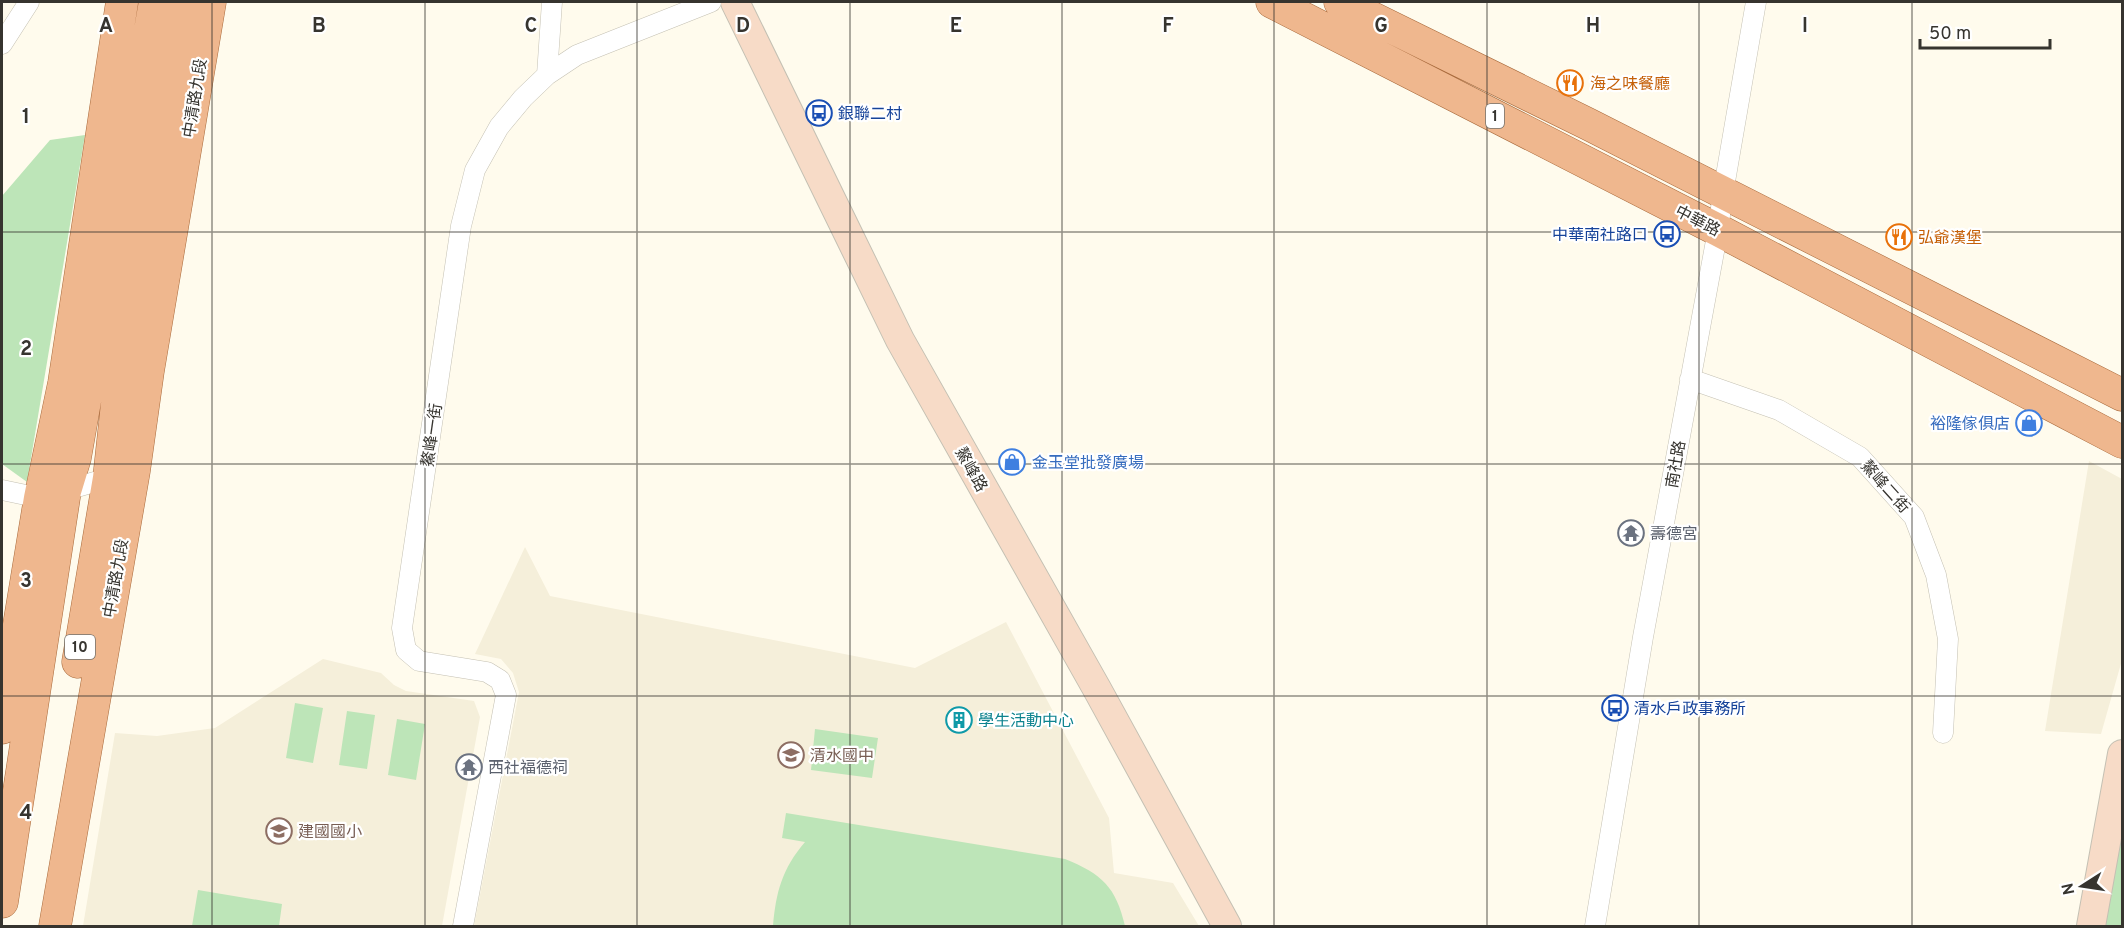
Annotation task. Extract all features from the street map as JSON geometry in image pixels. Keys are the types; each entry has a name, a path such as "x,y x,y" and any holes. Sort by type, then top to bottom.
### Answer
{"main road":[{"path":"2,728 53,494 63,383 122,2"},
{"name":"10","path":"2,902 53,494 75,458 155,2"},
{"name":"10","path":"135,369 179,2"},
{"name":"中清路九段","path":"55,927 122,474 135,369 210,2"},
{"name":"中華路","path":"1272,2 1718,230 2122,442"},
{"name":"1","path":"1340,2 2122,395"},
{"name":"中清路九段","path":"32,927 122,474"}],"street":[{"path":"2,44 29,2"},
{"path":"547,75 552,2"},
{"name":"鰲峰一街","path":"463,927 506,695 500,680 487,672 419,661 406,650 402,628 461,226 475,170 499,127 523,98 547,75 577,55 711,2"},
{"name":"鰲峰路","path":"735,2 900,340 1097,689 1227,927"},
{"name":"南社路","path":"1595,927 1643,637 1718,230 1756,2"},
{"name":"鰲峰二街","path":"1690,378 1779,410 1860,457 1914,517 1936,575 1948,639 1944,733"},
{"path":"2,490 53,494 122,474"},
{"path":"2091,927 2122,754"}],"shaded area":[{"path":"2089,461 2122,479 2122,660 2101,734 2045,731"},
{"name":"清水國中","path":"525,547 550,596 915,668 1006,622 1109,818 1114,873 1173,883 1199,926 474,926 519,692 513,673 501,659 475,654"},
{"name":"建國國小","path":"323,659 381,673 394,685 406,691 474,701 480,717 442,926 83,926 115,733 157,736 215,728"}],"green space":[{"path":"85,135 27,482 2,464 2,196 50,140"},
{"path":"295,703 323,708 313,763 286,758"},
{"path":"347,711 375,715 367,769 339,765"},
{"path":"397,719 425,724 416,780 388,775"},
{"path":"815,729 878,738 872,778 811,770"},
{"path":"2122,803 2122,926 2105,926"},
{"path":"786,813 1065,859 1089,870 1106,884 1117,901 1125,926 773,926 782,881 791,862 805,842 782,838"},
{"path":"198,890 282,904 279,926 192,926"}],"place":[{"name":"海之味餐廳","path":"1570,83"},
{"name":"銀聯二村","path":"819,113"},
{"name":"中華南社路口","path":"1667,234"},
{"name":"弘爺漢堡","path":"1899,237"},
{"name":"裕隆傢俱店","path":"2029,423"},
{"name":"金玉堂批發廣場","path":"1012,462"},
{"name":"壽德宮","path":"1631,533"},
{"name":"清水戶政事務所","path":"1615,708"},
{"name":"學生活動中心","path":"959,720"},
{"name":"清水國中","path":"791,755"},
{"name":"西社福德祠","path":"469,767"},
{"name":"建國國小","path":"279,831"}]}
